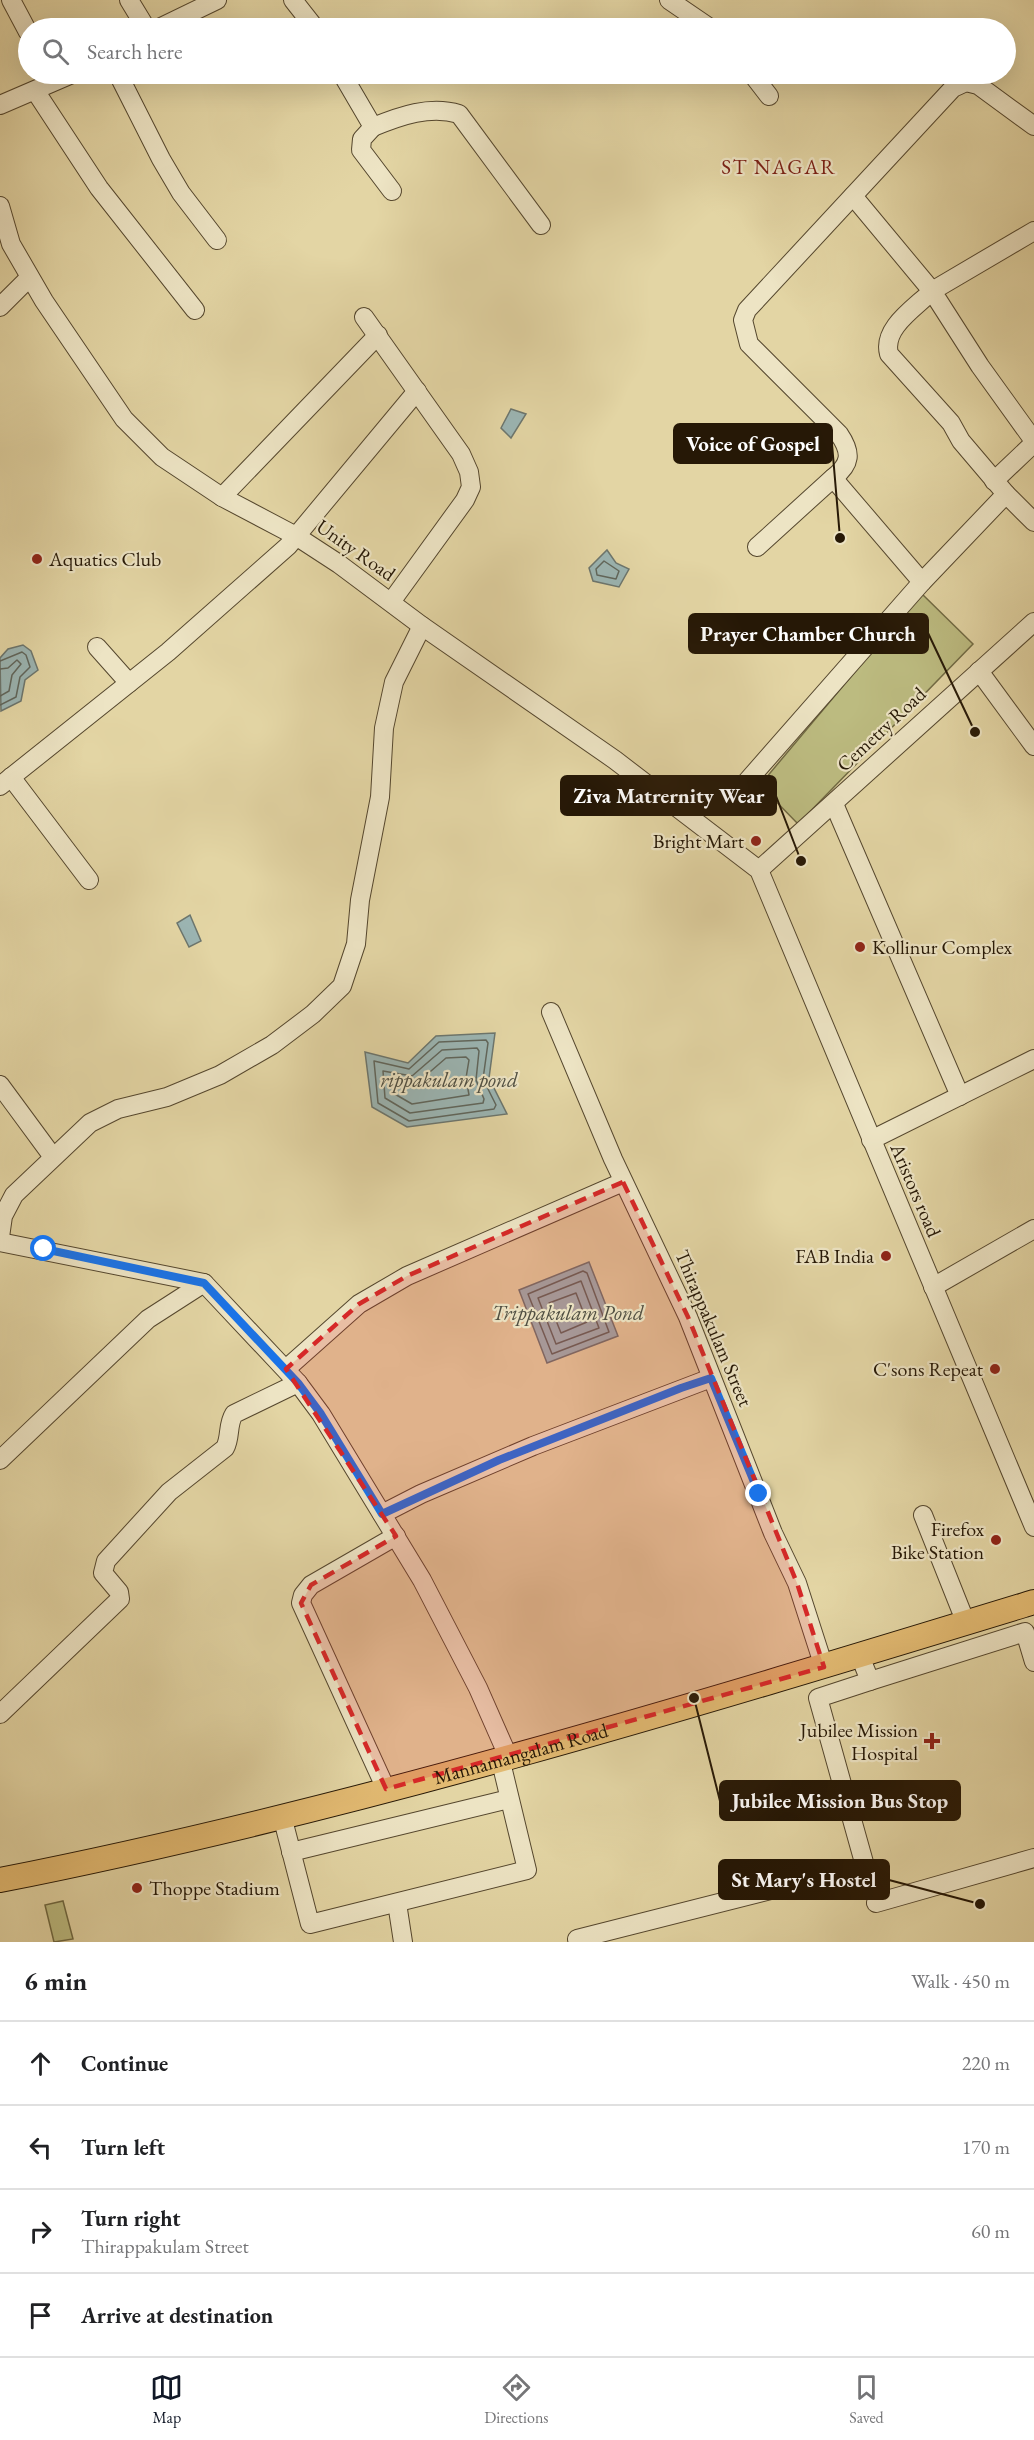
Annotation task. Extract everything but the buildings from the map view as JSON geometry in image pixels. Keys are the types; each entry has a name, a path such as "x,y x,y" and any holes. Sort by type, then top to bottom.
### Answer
{"main road":[{"name":"Mannamangalam Road","path":"1,1878 98,1861 386,1789 824,1667 1034,1602"}],"street":[{"path":"11,0 21,18"},
{"path":"129,0 140,18"},
{"path":"180,18 217,0"},
{"path":"293,0 307,18"},
{"path":"669,0 695,18"},
{"path":"0,105 36,92 48,84"},
{"path":"123,84 160,159 181,193 217,240"},
{"path":"348,84 373,127"},
{"path":"760,84 769,96"},
{"path":"757,547 843,470 849,459 848,447 839,434 749,344 743,320 747,310 902,140 953,87 961,84"},
{"path":"974,84 1034,126"},
{"path":"36,92 99,188 195,310"},
{"path":"392,191 361,150 362,139 373,127 397,117 435,110 459,114 541,225"},
{"path":"742,787 922,582 1000,488 1034,442 980,366 932,291 853,196"},
{"name":"Unity Road","path":"0,206 11,244 29,278 124,419 162,457 222,497 296,536 615,760 759,870"},
{"path":"1034,231 932,291 889,333 886,343 889,354 951,423 961,441 1000,488 1034,522"},
{"path":"0,307 29,278"},
{"path":"364,317 461,454 469,472 471,487 465,500 391,602"},
{"path":"222,497 378,335"},
{"path":"89,880 5,782 129,683 288,546 417,390"},
{"path":"833,478 922,582"},
{"name":"Cemetry Road","path":"759,870 1034,622"},
{"path":"282,1816 310,1924 527,1870 509,1799 504,1757 462,1657 396,1536 321,1414 298,1383 204,1283 0,1240 3,1216 14,1195 90,1123 118,1109 167,1097 220,1075 272,1045 313,1014 342,986 356,944 360,900 380,796 384,728 394,682 422,626"},
{"path":"97,647 129,683"},
{"path":"979,671 1034,746"},
{"path":"834,804 960,1096"},
{"name":"Aristors road","path":"759,870 1034,1527"},
{"name":"Thirappakulam Street","path":"551,1012 623,1182 688,1317 773,1533 797,1583 824,1667"},
{"path":"871,1140 1034,1059"},
{"path":"0,1085 53,1156"},
{"path":"286,1369 359,1304 407,1276 623,1182"},
{"path":"933,1287 1034,1229"},
{"path":"0,1460 147,1319 204,1283"},
{"path":"382,1514 499,1460 711,1378"},
{"path":"0,1714 120,1599 119,1592 103,1573 106,1561 169,1492 225,1448 230,1421 234,1414 298,1383"},
{"path":"923,1515 966,1623"},
{"path":"386,1789 301,1603 303,1595 311,1585 396,1536"},
{"path":"577,1940 865,1866 818,1698 1025,1632 1034,1662"},
{"path":"860,1656 870,1681"},
{"path":"291,1852 509,1799"},
{"path":"876,1903 1034,1858"},
{"path":"397,1903 404,1942"}],"highlighted area":[{"path":"623,1182 688,1317 797,1583 824,1667 386,1789 301,1603 311,1585 396,1536 286,1369 359,1304 407,1276"}],"shaded area":[{"path":"921,593 973,644 798,824 760,785"},
{"path":"63,1901 73,1939 54,1942 45,1905"}],"water":[{"path":"511,409 526,414 511,438 501,428"},
{"path":"607,550 616,563 629,569 619,587 593,581 589,568"},
{"path":"23,645 31,651 38,670 25,680 21,701 1,711 0,658 8,649"},
{"path":"190,915 201,941 189,947 177,923"},
{"name":"rippakulam pond","path":"495,1033 489,1078 507,1114 407,1127 372,1107 365,1052 408,1063 436,1036"},
{"name":"Trippakulam Pond","path":"589,1262 618,1336 547,1363 519,1290"}],"place":[{"name":"Voice of Gospel","path":"840,538"},
{"name":"Aquatics Club","path":"37,559"},
{"name":"Prayer Chamber Church","path":"975,732"},
{"name":"Bright Mart","path":"756,841"},
{"name":"Ziva Matrernity Wear","path":"801,861"},
{"name":"Kollinur Complex","path":"860,947"},
{"name":"FAB India","path":"886,1256"},
{"name":"C'sons Repeat","path":"995,1369"},
{"name":"Firefox Bike Station","path":"996,1540"},
{"name":"Jubilee Mission Bus Stop","path":"694,1698"},
{"name":"Jubilee Mission Hospital","path":"932,1741"},
{"name":"Thoppe Stadium","path":"137,1888"},
{"name":"St Mary's Hostel","path":"980,1904"}],"district":[{"name":"ST NAGAR","path":"779,167"}],"route":[{"path":"44,1249 162,1276 204,1283 298,1383 367,1485 382,1514 421,1494 499,1460 711,1378 759,1494"}]}
